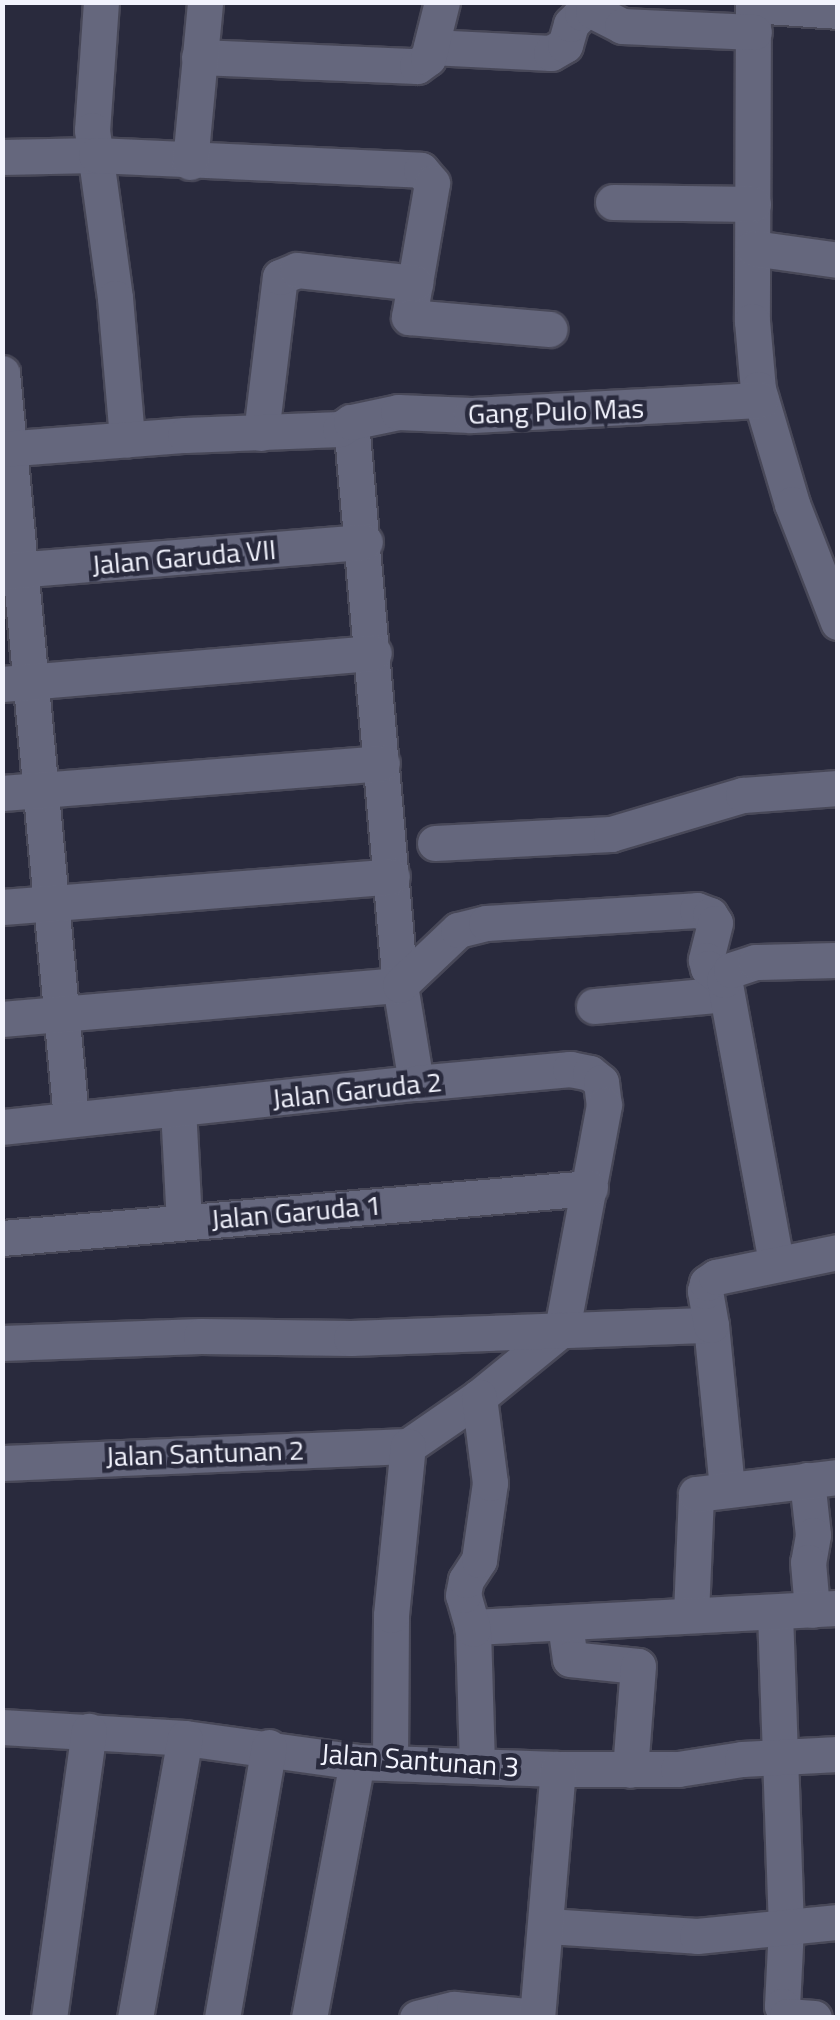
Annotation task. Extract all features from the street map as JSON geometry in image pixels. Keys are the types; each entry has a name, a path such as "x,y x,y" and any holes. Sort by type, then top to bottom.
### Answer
{"street":[{"path":"101,2 92,130 128,440"},
{"path":"190,162 205,2"},
{"path":"199,57 408,68 423,64 442,2"},
{"path":"431,47 551,53 565,44 571,24 582,13 592,11 622,26 753,13 838,10"},
{"path":"753,13 752,321 761,400 792,504 838,622"},
{"path":"2,157 96,156 427,173 432,183 409,317 549,330"},
{"path":"613,202 753,204"},
{"path":"752,248 838,260"},
{"path":"261,433 280,277 297,270 415,284"},
{"path":"2,372 16,682 42,789 70,1118"},
{"name":"Gang Pulo Mas","path":"7,449 340,429 352,422 398,412 490,414 761,400"},
{"path":"352,422 400,985 416,1083"},
{"name":"Jalan Garuda VII","path":"12,571 365,542"},
{"path":"16,682 374,653"},
{"path":"2,793 382,763"},
{"path":"435,843 610,834 743,795 838,788"},
{"path":"2,907 392,876"},
{"path":"2,1018 400,985 458,930 486,923 696,910 710,915 715,924 706,960 725,987"},
{"path":"776,1262 725,987 731,970 756,962 838,960"},
{"path":"594,1006 725,987"},
{"name":"Jalan Garuda 2","path":"2,1127 570,1069 590,1072 601,1082 604,1105 590,1188"},
{"path":"178,1108 184,1222"},
{"path":"309,2018 373,1762 408,1446 478,1397 562,1328 590,1188"},
{"name":"Jalan Garuda 1","path":"2,1238 590,1188"},
{"path":"727,1488 707,1282 776,1262 838,1252"},
{"path":"2,1343 201,1336 351,1338 711,1325"},
{"path":"476,1765 472,1626 463,1595 466,1580 480,1560 490,1483 478,1397"},
{"name":"Jalan Santunan 2","path":"2,1463 408,1446"},
{"path":"472,1626 825,1609 808,1562 822,1478 696,1494 691,1614"},
{"path":"774,1613 786,1927 782,2010 791,2017 814,2018"},
{"path":"566,1624 567,1654 572,1660 637,1663 630,1770"},
{"name":"Jalan Santunan 3","path":"3,1727 185,1738 373,1762 558,1768 630,1770 838,1754"},
{"path":"48,2018 89,1732"},
{"path":"135,2018 185,1738"},
{"path":"222,2018 269,1747"},
{"path":"416,2018 454,2009 537,2017 548,1926 558,1768"},
{"path":"548,1926 697,1936 838,1922"}]}
